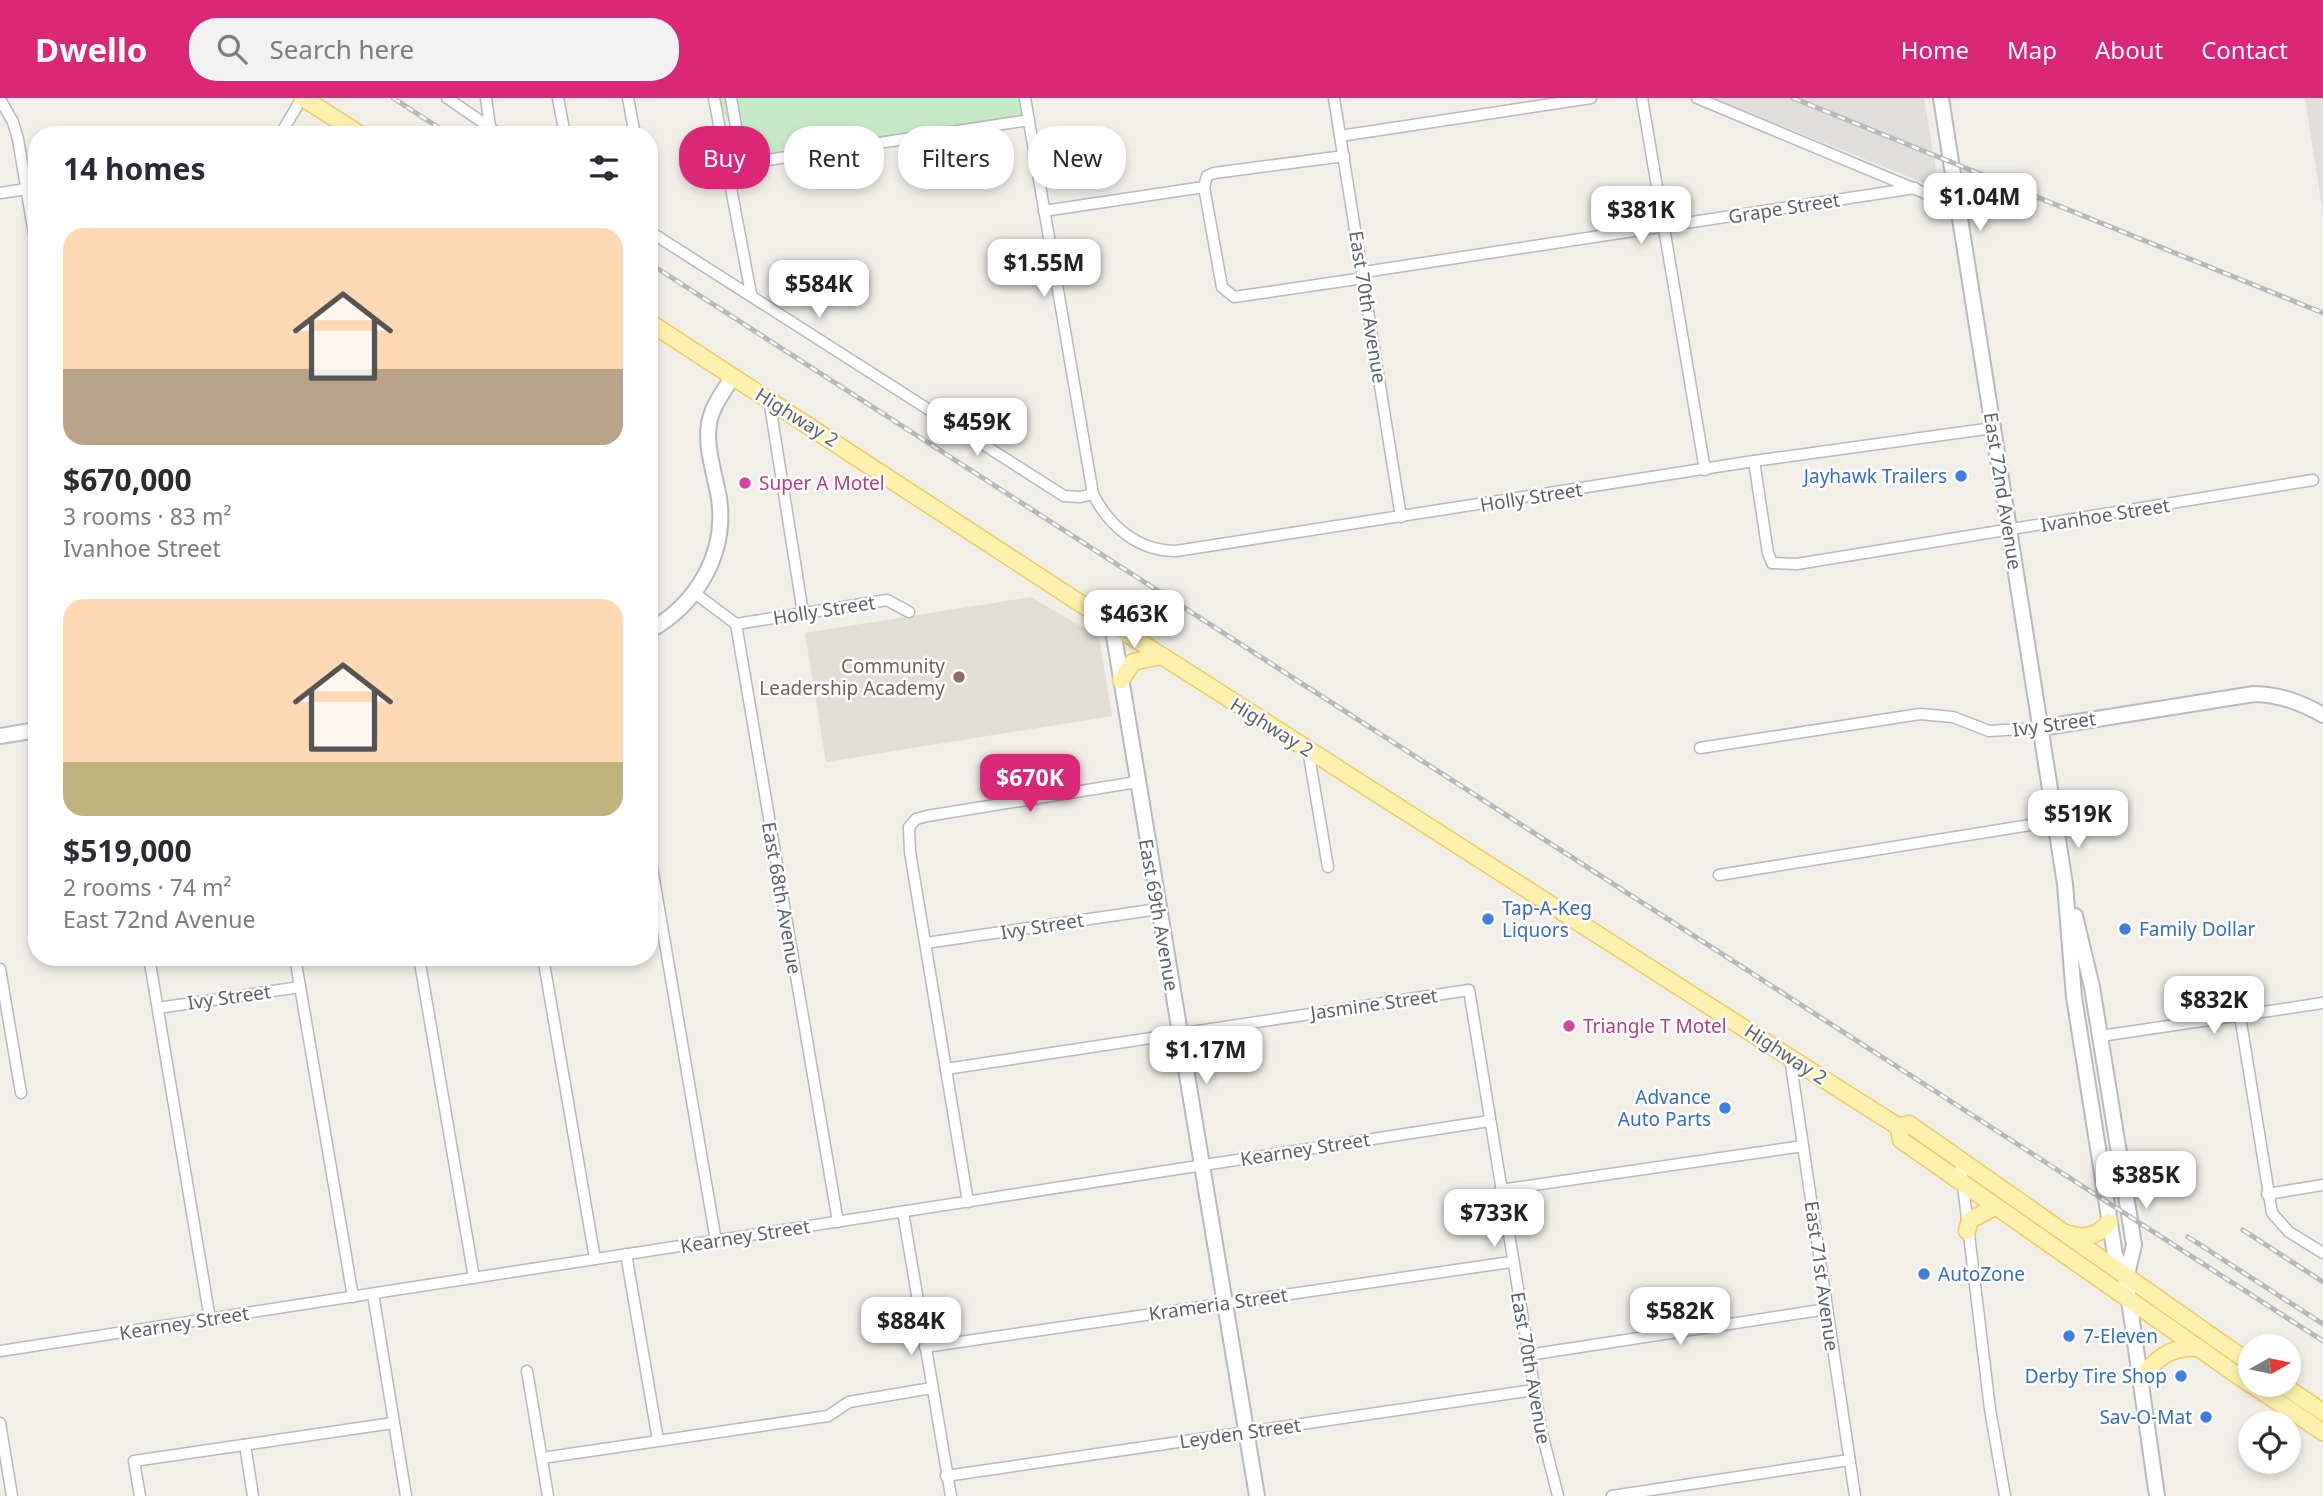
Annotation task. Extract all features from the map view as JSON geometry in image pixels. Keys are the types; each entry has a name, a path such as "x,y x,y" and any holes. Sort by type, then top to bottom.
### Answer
{"main road":[{"path":"302,98 347,126"},
{"name":"East 72nd Avenue","path":"1941,98 2065,884 2074,997 2115,1255 2126,1279 2157,1496"},
{"name":"Highway 2","path":"658,327 1161,656 1899,1127 1901,1140 2238,1375"},
{"path":"658,625 680,610 696,593 710,565 720,522 709,422 733,376"},
{"name":"East 69th Avenue","path":"1112,624 1257,1496"},
{"path":"1121,680 1133,662 1161,656"},
{"name":"Ivy Street","path":"2040,728 2254,694 2278,695 2302,703 2323,715"},
{"path":"0,736 28,731"},
{"name":"East 72nd Avenue","path":"2065,884 2089,967 2134,1245 2126,1279"},
{"name":"Highway 2","path":"1899,1127 1909,1124 2126,1279 2238,1355"},
{"path":"1967,1231 1970,1220 1995,1207"},
{"path":"2057,1230 2074,1237 2087,1237 2099,1233 2109,1222"},
{"path":"2140,1379 2158,1358 2170,1351 2198,1348"},
{"name":"Highway 2","path":"2270,1397 2323,1432"},
{"path":"2300,1397 2323,1412"}],"street":[{"path":"286,126 302,98"},
{"path":"447,98 488,126"},
{"path":"486,98 489,126"},
{"path":"558,98 563,126"},
{"path":"628,98 633,126"},
{"path":"714,98 751,294"},
{"path":"731,98 741,155 748,163 1029,120"},
{"path":"658,237 1064,496 1093,494 1025,98"},
{"name":"East 70th Avenue","path":"1334,98 1401,517"},
{"path":"1340,136 1591,98"},
{"path":"1642,98 1705,470"},
{"path":"1697,98 1958,207"},
{"path":"0,99 13,122 28,200"},
{"path":"1044,211 1204,187 1207,176 1214,173 1344,156"},
{"name":"Grape Street","path":"1204,187 1220,279 1229,295 1234,297 1915,188"},
{"path":"0,192 26,188"},
{"path":"769,399 803,613"},
{"name":"Holly Street","path":"1093,494 1101,511 1122,533 1142,543 1171,551 1754,461 1993,428"},
{"name":"Ivanhoe Street","path":"1754,461 1772,563 1797,564 2313,480"},
{"path":"696,593 736,624"},
{"name":"Holly Street","path":"736,624 887,600 909,612"},
{"name":"East 68th Avenue","path":"736,624 838,1222"},
{"name":"Ivy Street","path":"1700,748 1920,714 1953,717 1989,731 2040,728"},
{"path":"1308,749 1328,867"},
{"path":"968,1202 909,841 909,827 914,820 1137,782"},
{"path":"1719,875 2055,821"},
{"path":"658,903 716,1241"},
{"name":"Ivy Street","path":"926,943 1158,909"},
{"path":"151,966 210,1319"},
{"path":"296,966 353,1297"},
{"path":"421,966 474,1278"},
{"path":"545,966 595,1259"},
{"path":"0,969 21,1093"},
{"name":"Ivy Street","path":"158,1008 300,987"},
{"name":"East 70th Avenue","path":"1469,990 1511,1262 1543,1439 1558,1496"},
{"name":"Jasmine Street","path":"946,1069 1469,990"},
{"path":"2101,1036 2323,1003"},
{"path":"2240,1016 2267,1194 2273,1216 2292,1234 2323,1253"},
{"name":"East 71st Avenue","path":"1790,1057 1855,1496"},
{"name":"Kearney Street","path":"0,1351 1489,1121"},
{"path":"1500,1190 1804,1146"},
{"path":"1959,1160 1979,1322 2005,1496"},
{"path":"2267,1194 2323,1185"},
{"path":"903,1212 951,1496"},
{"path":"626,1254 659,1440"},
{"name":"Krameria Street","path":"925,1347 1511,1262"},
{"path":"373,1293 405,1496"},
{"path":"1528,1355 1827,1309"},
{"path":"527,1371 548,1496"},
{"path":"542,1458 828,1416 849,1402 932,1388"},
{"name":"Leyden Street","path":"946,1476 1534,1390"},
{"path":"0,1423 12,1496"},
{"path":"140,1496 134,1461 393,1423"},
{"path":"244,1445 253,1496"},
{"path":"1612,1496 1849,1460"}],"shaded area":[{"path":"1713,98 1924,98 1939,189"},
{"path":"2305,98 2323,98 2323,214"},
{"name":"Community Leadership Academy","path":"1031,597 1099,637 1112,716 826,762 805,633"}],"green space":[{"path":"714,98 1025,98 1029,120 991,126 898,126 898,141 884,143 884,126 784,126 784,158 770,161 770,126 732,126"}],"railway":[{"path":"393,98 436,126"},
{"path":"1793,98 2323,313"},
{"path":"658,269 2323,1341"},
{"path":"2243,1230 2323,1282"},
{"path":"2188,1237 2323,1324"}],"place":[{"name":"Jayhawk Trailers","path":"1961,476"},
{"name":"Super A Motel","path":"745,483"},
{"name":"Community Leadership Academy","path":"959,677"},
{"name":"Tap-A-Keg Liquors","path":"1488,919"},
{"name":"Family Dollar","path":"2125,929"},
{"name":"Triangle T Motel","path":"1569,1026"},
{"name":"Advance Auto Parts","path":"1725,1108"},
{"name":"AutoZone","path":"1924,1274"},
{"name":"7-Eleven","path":"2069,1336"},
{"name":"Derby Tire Shop","path":"2181,1376"},
{"name":"Sav-O-Mat","path":"2206,1417"}]}
